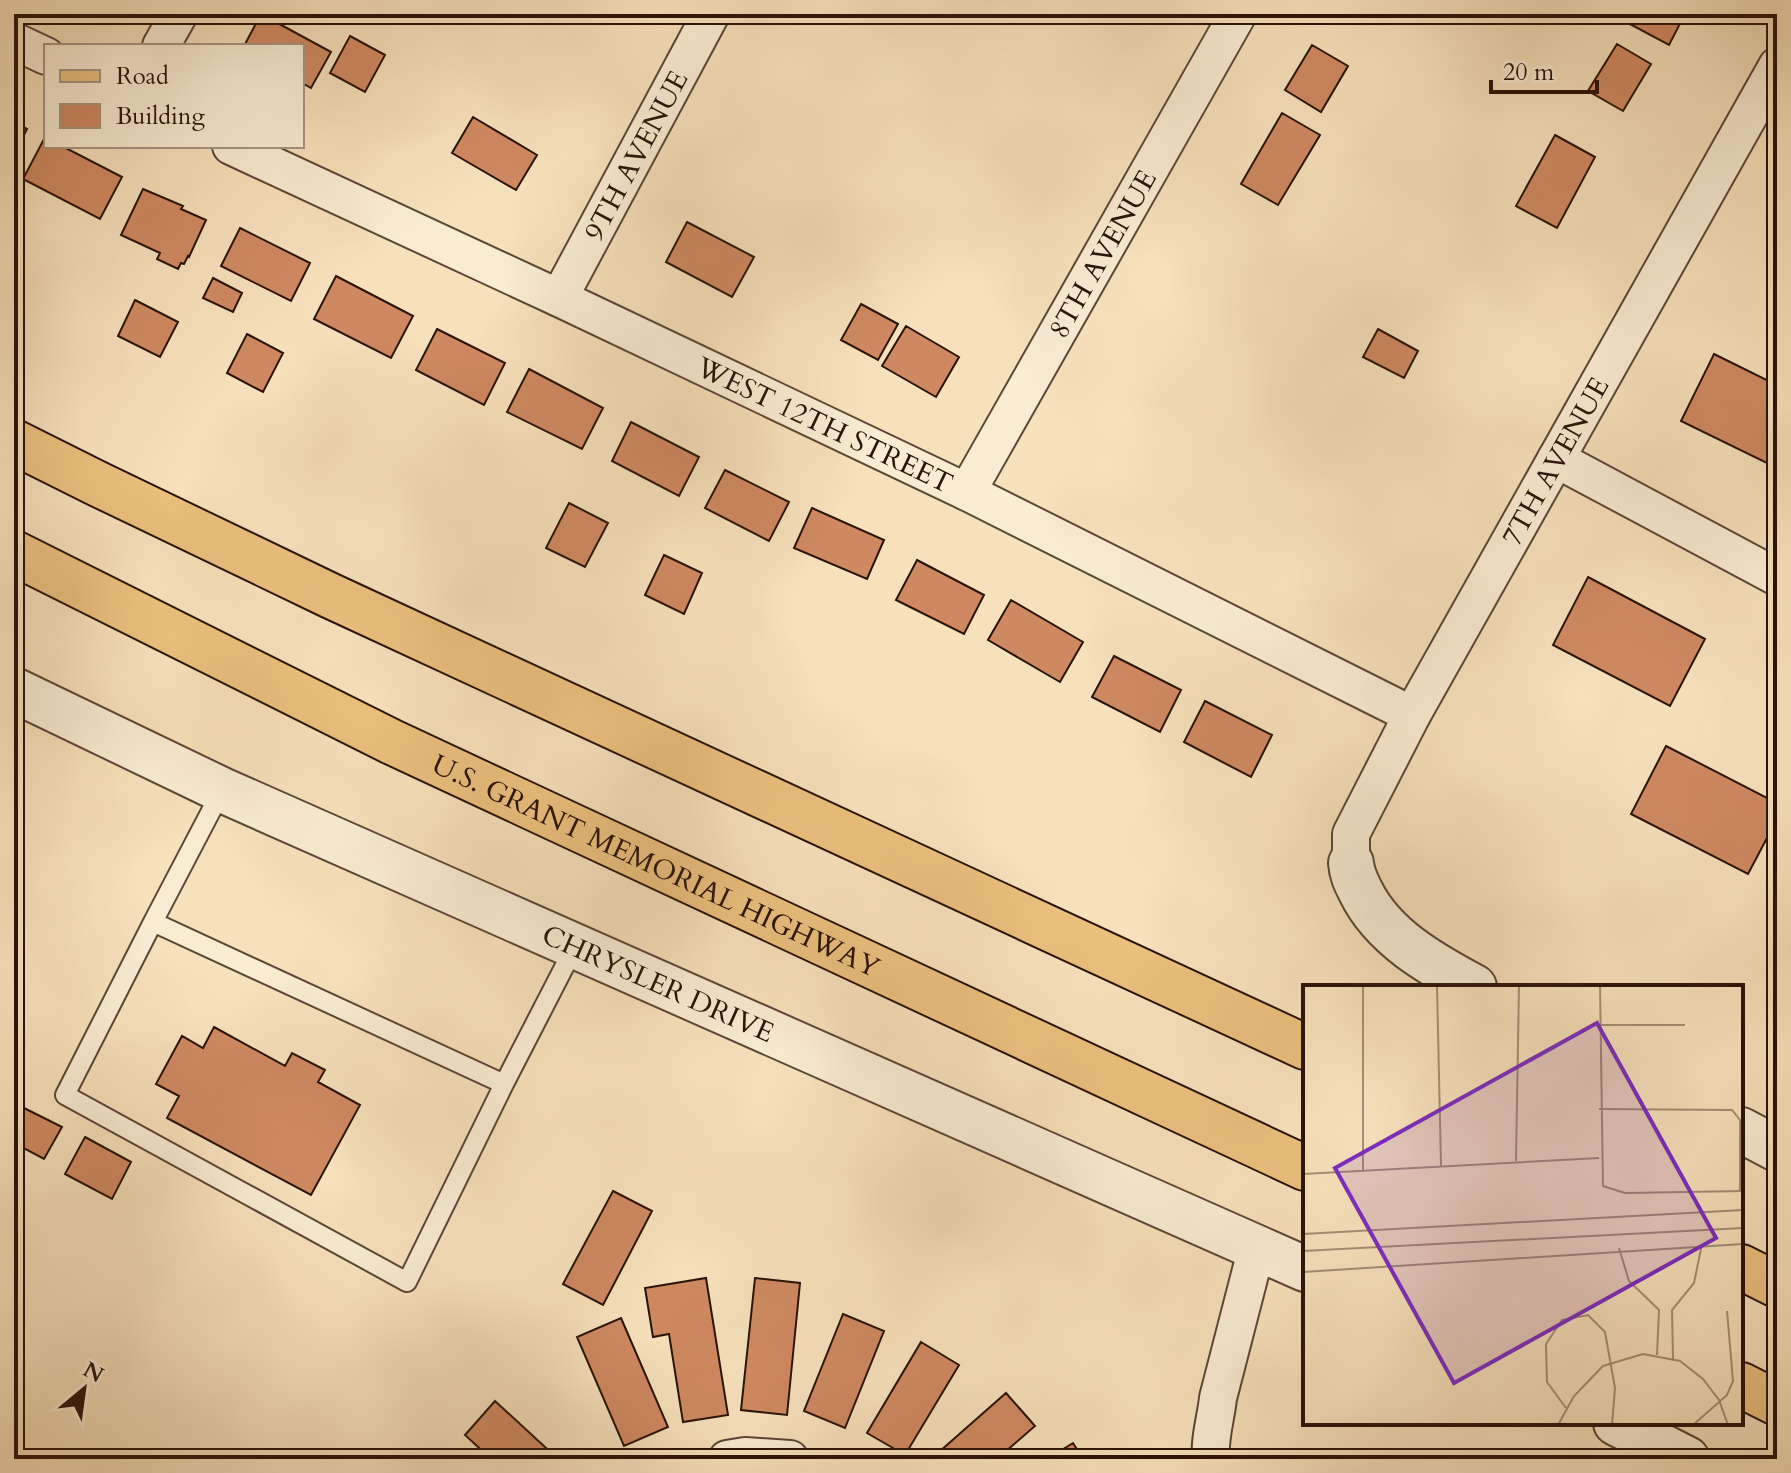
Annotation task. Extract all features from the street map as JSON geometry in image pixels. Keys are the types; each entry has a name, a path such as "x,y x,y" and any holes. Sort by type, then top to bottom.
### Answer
{"main road":[{"path":"14,442 331,596 1303,1046"},
{"name":"U.S. GRANT MEMORIAL HIGHWAY","path":"14,553 392,742 1303,1167"},
{"path":"1743,1268 1777,1285"},
{"path":"1743,1386 1777,1403"}],"street":[{"path":"162,44 179,14"},
{"name":"9TH AVENUE","path":"559,298 711,14"},
{"name":"8TH AVENUE","path":"967,492 1238,14"},
{"path":"14,41 44,55"},
{"name":"7TH AVENUE","path":"1351,863 1351,834 1412,715 1777,66"},
{"name":"WEST 12TH STREET","path":"235,148 967,492 1412,715"},
{"path":"1556,459 1777,577"},
{"name":"CHRYSLER DRIVE","path":"14,690 222,790 1303,1268"},
{"path":"1351,863 1352,874 1369,908 1392,934 1444,971 1470,985"},
{"path":"1743,1131 1777,1149"},
{"path":"1211,1459 1218,1398 1257,1247"},
{"path":"1620,1425 1687,1459"},
{"path":"727,1459 745,1456 790,1459"}],"lane":[{"path":"222,790 65,1095 407,1282 575,946"},
{"path":"153,922 504,1084"}],"building":[{"path":"261,14 331,52 311,88 304,84 304,44 245,44"},
{"path":"1632,14 1685,14 1669,45 1628,23"},
{"path":"350,36 385,55 365,92 330,73"},
{"path":"1617,44 1651,64 1623,111 1588,91"},
{"path":"1312,45 1348,66 1321,112 1285,90"},
{"path":"1282,113 1320,135 1278,205 1241,184"},
{"path":"473,117 537,155 516,190 452,153"},
{"path":"14,122 27,129 14,155"},
{"path":"1555,135 1595,157 1557,228 1516,206"},
{"path":"44,139 44,148 66,148 122,177 100,219 23,179"},
{"path":"143,189 183,206 181,209 206,220 189,257 178,269 157,259 160,253 121,235"},
{"path":"687,222 754,257 732,297 666,262"},
{"path":"240,228 310,263 291,301 221,266"},
{"path":"336,276 413,316 391,358 314,319"},
{"path":"213,278 242,293 233,312 203,298"},
{"path":"135,300 178,322 160,357 118,336"},
{"path":"861,304 898,324 878,360 841,340"},
{"path":"906,326 959,357 936,397 882,366"},
{"path":"437,329 505,363 484,405 416,370"},
{"path":"1378,329 1418,351 1404,378 1363,357"},
{"path":"247,334 283,353 263,392 227,373"},
{"path":"1714,354 1777,385 1777,468 1681,421"},
{"path":"529,369 603,408 582,449 507,412"},
{"path":"631,422 699,457 679,496 612,461"},
{"path":"725,470 789,502 769,541 705,508"},
{"path":"569,503 608,523 585,567 546,548"},
{"path":"812,508 884,540 867,579 794,548"},
{"path":"664,555 702,573 684,614 645,595"},
{"path":"917,560 984,595 964,634 896,600"},
{"path":"1588,577 1705,639 1670,706 1553,645"},
{"path":"1011,600 1083,642 1060,682 988,640"},
{"path":"1114,656 1181,690 1160,732 1092,697"},
{"path":"1205,701 1272,735 1251,777 1184,742"},
{"path":"1666,746 1777,803 1777,819 1748,874 1631,814"},
{"path":"214,1027 285,1066 292,1053 325,1070 318,1082 360,1105 311,1195 167,1118 179,1096 156,1084 182,1036 203,1048"},
{"path":"24,1108 62,1127 44,1159 14,1143 14,1128"},
{"path":"85,1137 131,1162 112,1199 65,1174"},
{"path":"613,1191 652,1211 603,1305 563,1284"},
{"path":"706,1278 728,1415 683,1422 669,1334 653,1337 645,1288"},
{"path":"755,1278 800,1283 787,1415 741,1410"},
{"path":"843,1314 884,1331 845,1428 804,1411"},
{"path":"621,1318 668,1427 624,1446 577,1337"},
{"path":"921,1342 959,1365 905,1455 867,1433"},
{"path":"1006,1393 1035,1426 997,1459 931,1459"},
{"path":"495,1401 558,1459 491,1459 465,1435"},
{"path":"1073,1443 1083,1459 1047,1459"}]}
